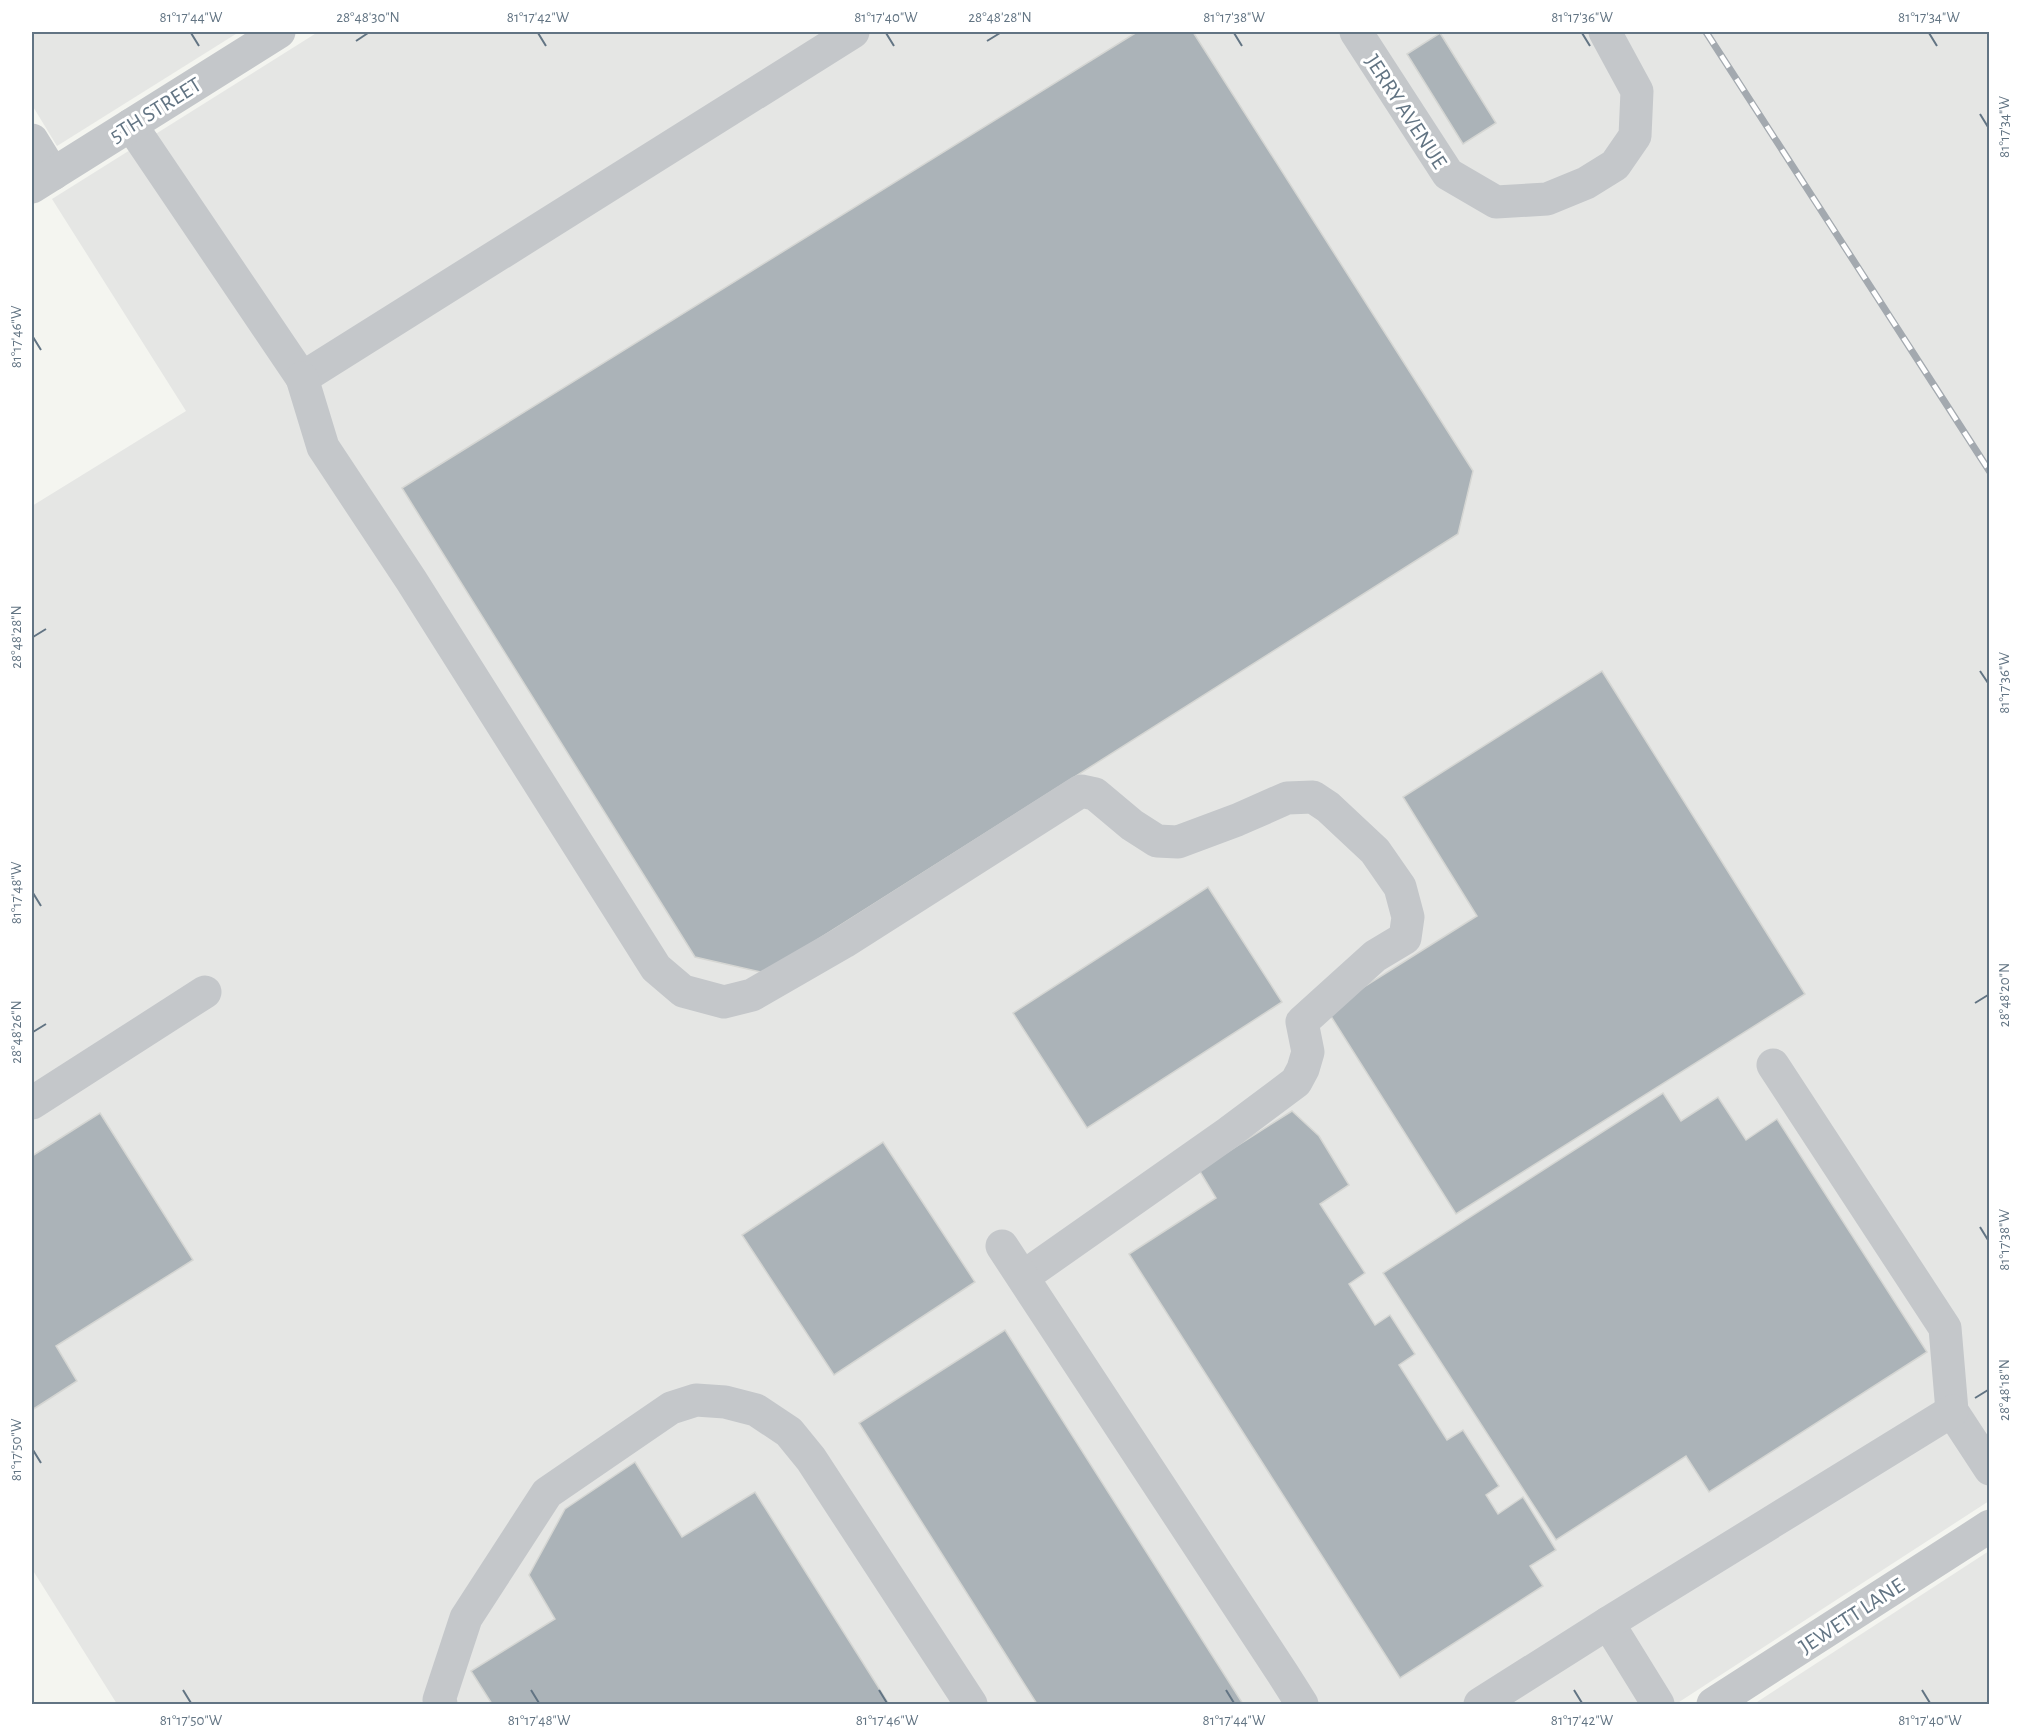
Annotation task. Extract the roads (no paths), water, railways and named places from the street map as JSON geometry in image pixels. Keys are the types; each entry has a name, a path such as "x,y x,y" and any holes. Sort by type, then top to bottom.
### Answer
{"street":[{"name":"5TH STREET","path":"42,180 279,32"},
{"path":"302,378 853,32"},
{"name":"JERRY AVENUE","path":"1356,32 1448,174 1496,202 1547,199 1586,183 1615,165 1635,136 1637,91 1605,32"},
{"path":"131,124 302,378 323,447 411,580 656,968 683,991 724,1002 752,995 844,942 1081,792 1095,794 1131,825 1157,841 1178,842 1287,798 1313,797 1328,807 1375,851 1400,887 1408,917 1405,938 1375,956 1302,1022 1308,1052 1296,1082 1228,1133 1023,1277"},
{"path":"32,140 42,180"},
{"path":"32,1103 205,992"},
{"path":"1773,1065 1945,1328 1952,1411 1989,1469"},
{"path":"1002,1246 1302,1704"},
{"path":"441,1704 439,1700 466,1618 547,1492 671,1408 696,1401 724,1402 756,1410 789,1432 811,1459 971,1704"},
{"path":"1480,1704 1952,1411"},
{"name":"JEWETT LANE","path":"1713,1704 1989,1526"},
{"path":"1608,1623 1658,1704"}],"railway":[{"path":"1706,32 1990,472"}]}
